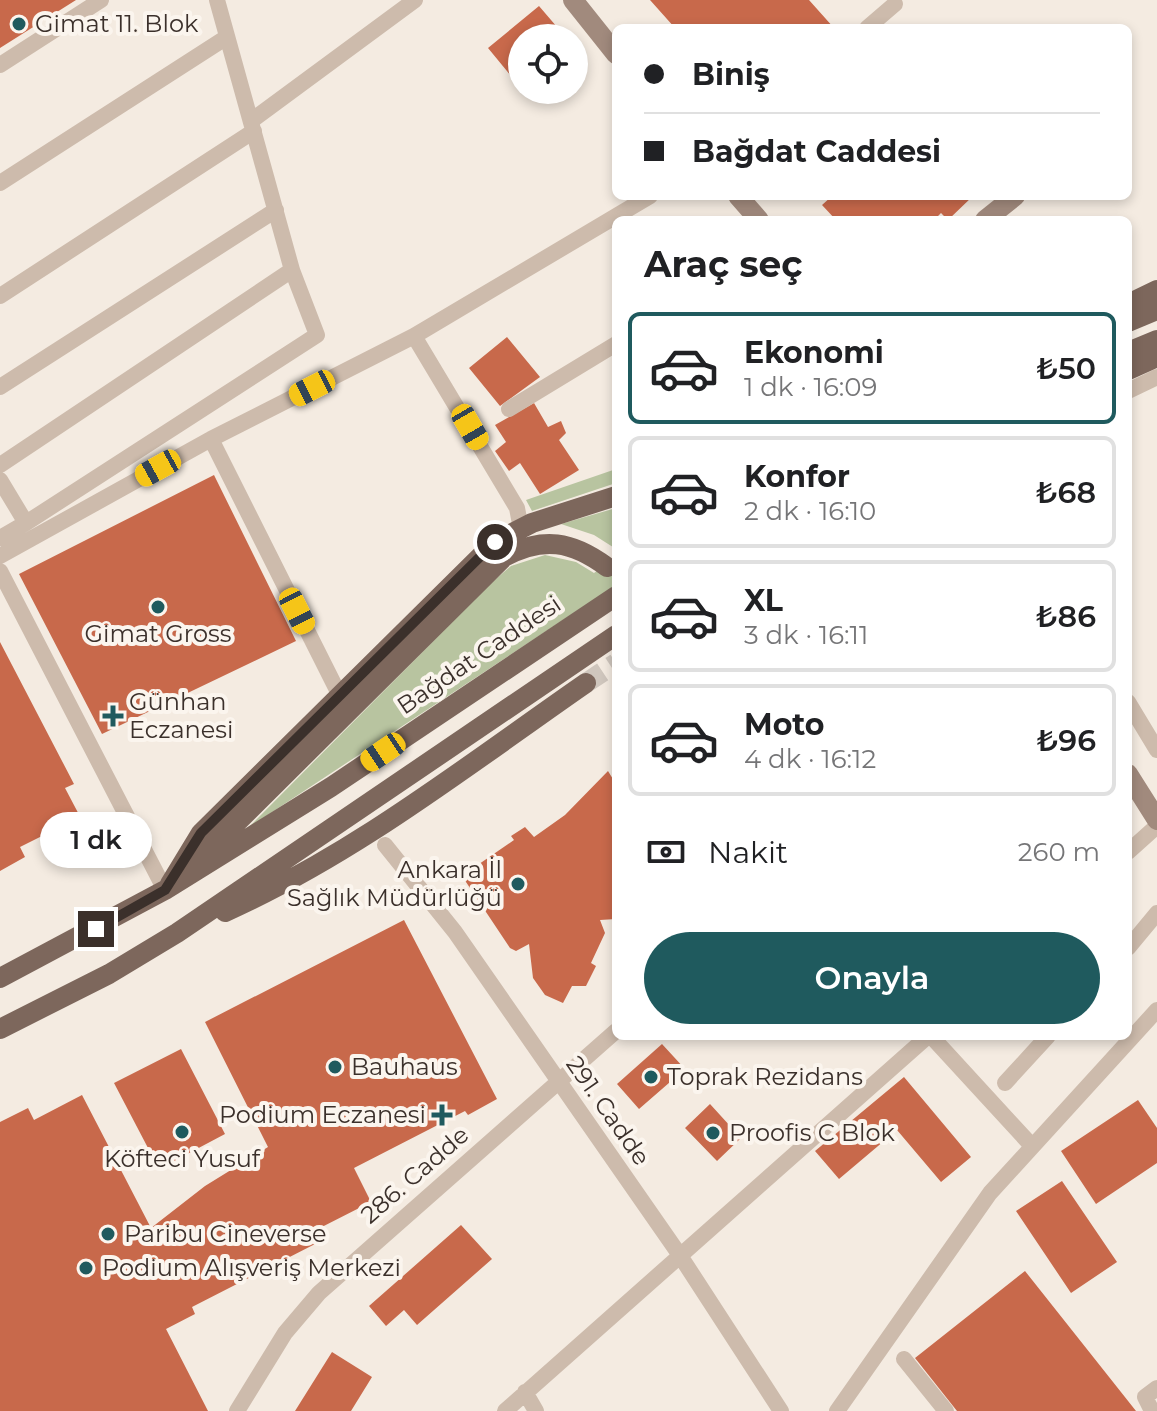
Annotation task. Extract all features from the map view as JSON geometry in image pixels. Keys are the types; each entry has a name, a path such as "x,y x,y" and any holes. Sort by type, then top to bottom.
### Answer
{"main road":[{"path":"573,0 612,49"},
{"path":"742,200 756,216"},
{"path":"990,216 1010,200"},
{"path":"1132,302 1157,290"},
{"path":"1132,320 1157,310"},
{"path":"1132,350 1157,340"},
{"path":"1132,368 1157,357"},
{"path":"165,890 201,833 495,542 521,529 612,497"},
{"path":"165,890 264,798 504,557 522,547 547,541 572,545 607,567"},
{"name":"Bağdat Caddesi","path":"0,978 165,890 331,787 612,597"},
{"path":"0,1029 109,974 177,933 612,639"},
{"path":"177,933 284,885 335,854 586,683"},
{"path":"1132,781 1157,823"}],"street":[{"path":"0,65 101,0"},
{"path":"0,538 317,335 292,270 217,0"},
{"path":"0,296 252,126 415,0"},
{"path":"872,24 895,4"},
{"path":"0,183 227,37"},
{"path":"616,216 643,200"},
{"path":"0,387 276,210"},
{"path":"0,556 211,439 414,336 612,219"},
{"path":"0,465 292,270"},
{"path":"414,336 517,508 521,529"},
{"path":"509,409 612,346"},
{"path":"1132,389 1157,377"},
{"path":"211,439 340,696"},
{"path":"0,480 26,523"},
{"path":"0,571 165,890"},
{"path":"1132,709 1157,750"},
{"path":"1132,848 1157,823"},
{"name":"291. Cadde","path":"385,845 455,932 679,1254 781,1411"},
{"path":"1132,943 1157,913"},
{"path":"1132,1037 1157,1010"},
{"name":"286. Cadde","path":"237,1411 285,1333 319,1293 612,1034"},
{"path":"505,1411 679,1254 925,1040"},
{"path":"934,1040 1032,1146"},
{"path":"1005,1083 1044,1040"},
{"path":"837,1411 990,1193 1129,1040"},
{"path":"904,1359 946,1411"},
{"path":"1152,1411 1145,1397 1157,1388"},
{"path":"525,1392 536,1411"}],"green space":[{"path":"612,470 612,484 532,511 526,500"},
{"path":"612,509 612,546 594,535 561,524"},
{"path":"545,555 576,562 594,573 612,560 612,588 248,828 490,584 511,566"}],"building":[{"name":"Gimat 11. Blok","path":"0,0 76,0 0,48"},
{"path":"650,0 809,0 830,24 671,24"},
{"path":"539,6 554,24 517,24"},
{"path":"508,32 508,72 488,48"},
{"path":"828,200 969,200 952,216 941,213 938,216 832,216 822,205"},
{"path":"507,337 540,377 500,406 469,368"},
{"path":"534,403 548,427 561,421 566,433 559,440 579,470 540,494 520,463 509,471 495,451 506,442 495,425"},
{"name":"Gimat Gross","path":"214,475 296,641 102,734 19,574"},
{"path":"0,642 74,784 65,788 85,826 47,846 42,836 20,847 25,857 0,871"},
{"path":"608,771 612,778 612,919 600,920 605,933 591,963 596,966 586,986 572,986 563,1003 545,995 533,978 529,944 516,951 510,948 464,879 466,873 514,840 511,836 525,827 534,837 565,815"},
{"path":"404,920 497,1099 468,1115 465,1111 354,1168 371,1202 312,1232 317,1243 192,1307 195,1314 166,1329 208,1411 0,1411 0,1122 28,1108 34,1120 82,1095 151,1228 205,1186 268,1147 205,1022"},
{"name":"Toprak Rezidans","path":"662,1044 685,1069 639,1109 617,1084"},
{"path":"181,1049 225,1134 159,1169 114,1083"},
{"path":"904,1077 971,1157 941,1182 897,1130 839,1179 815,1151"},
{"path":"1138,1100 1157,1128 1157,1163 1096,1204 1061,1151"},
{"name":"Proofis C Blok","path":"710,1104 741,1138 717,1161 685,1128"},
{"path":"1062,1181 1117,1262 1071,1293 1016,1211"},
{"path":"461,1225 492,1259 417,1325 404,1310 386,1326 369,1306"},
{"path":"1025,1271 1136,1411 957,1411 915,1358"},
{"path":"332,1352 372,1377 351,1411 295,1411"}],"tunnel":[{"path":"586,683 612,666"}],"place":[{"name":"Gimat 11. Blok","path":"19,24"},
{"name":"Gimat Gross","path":"158,607"},
{"name":"Günhan Eczanesi","path":"113,716"},
{"name":"Ankara İl Sağlık Müdürlüğü","path":"518,884"},
{"name":"Bauhaus","path":"335,1067"},
{"name":"Toprak Rezidans","path":"651,1077"},
{"name":"Podium Eczanesi","path":"442,1115"},
{"name":"Köfteci Yusuf","path":"182,1132"},
{"name":"Proofis C Blok","path":"713,1133"},
{"name":"Paribu Cineverse","path":"108,1234"},
{"name":"Podium Alışveriş Merkezi","path":"86,1268"}],"route":[{"path":"96,929 165,890 201,833 495,542"}]}
